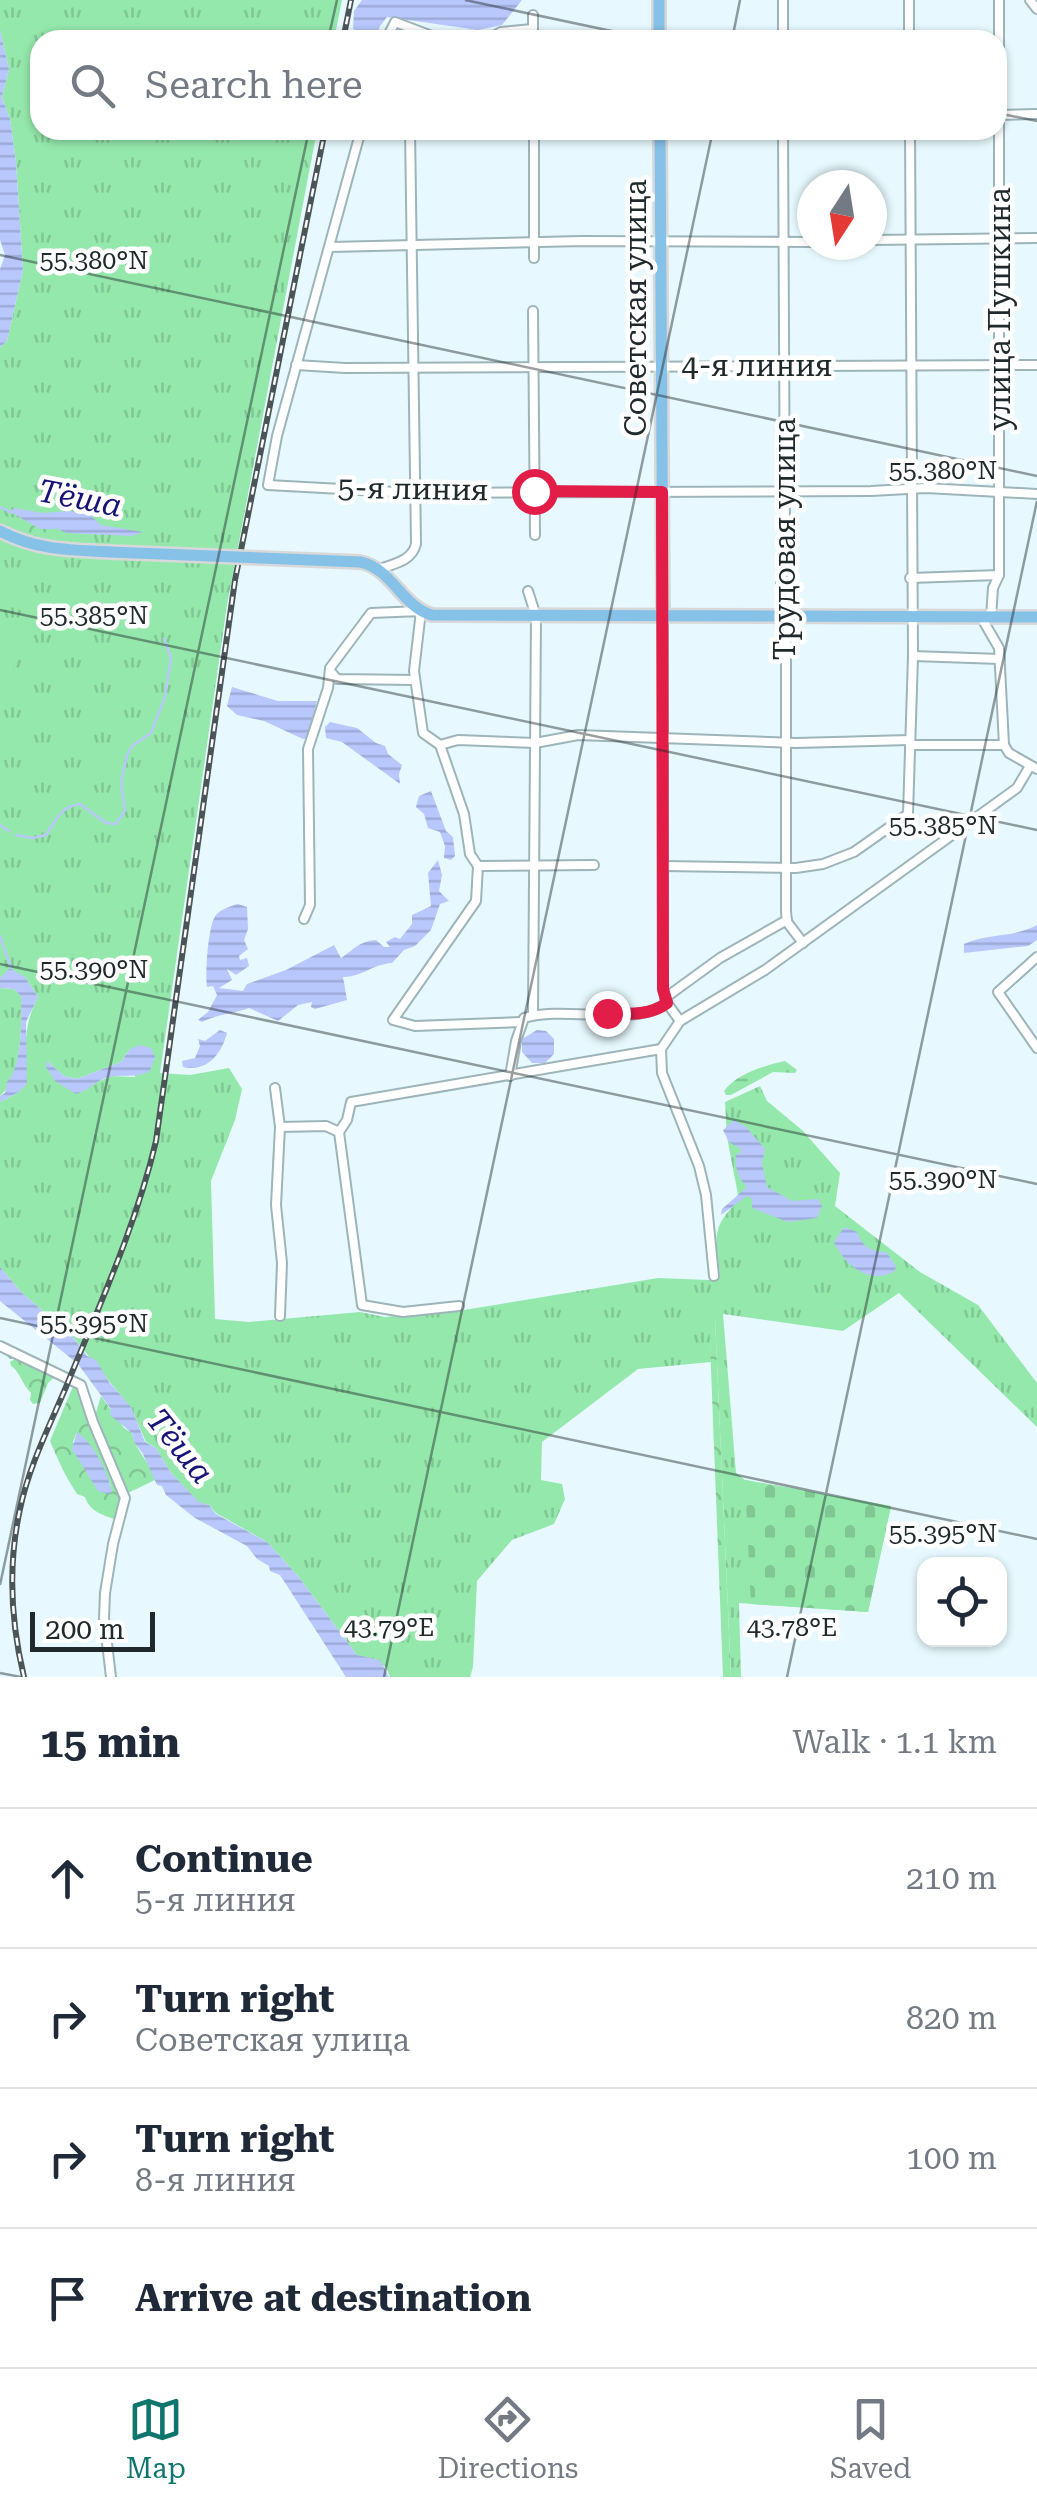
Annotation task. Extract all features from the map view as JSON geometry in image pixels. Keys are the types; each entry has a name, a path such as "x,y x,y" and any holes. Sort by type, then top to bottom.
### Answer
{"main road":[{"path":"658,0 659,30"},
{"name":"Советская улица","path":"660,140 663,618"},
{"path":"0,532 48,549 360,562 379,569 421,611 432,615 1037,617"}],"street":[{"path":"783,0 783,30"},
{"path":"909,0 910,30"},
{"name":"улица Пушкина","path":"999,0 999,30"},
{"path":"1030,0 1037,10"},
{"path":"522,30 533,29 533,14"},
{"path":"391,30 395,22 416,30"},
{"path":"1007,115 1037,114"},
{"path":"296,365 358,140"},
{"path":"379,569 406,559 415,550 410,140"},
{"path":"534,140 534,258"},
{"name":"Трудовая улица","path":"784,140 785,490 781,585 786,617 787,920"},
{"path":"663,866 785,868 823,864 843,858 906,817 910,806 910,140"},
{"name":"улица Пушкина","path":"986,616 999,575 998,140"},
{"path":"887,240 1037,238"},
{"path":"330,247 797,241"},
{"path":"533,312 535,535"},
{"name":"4-я линия","path":"296,365 1037,366"},
{"name":"5-я линия","path":"296,365 268,485 416,492 911,488 1037,494"},
{"path":"910,578 999,575"},
{"path":"528,591 536,616 533,1016"},
{"path":"304,919 310,905 308,749 330,671 372,613 421,611 415,680 423,733 440,745 464,814 470,854 478,866 476,902 393,1020 415,1026 658,1010 720,958 787,920 804,943"},
{"path":"714,1276 706,1195 662,1073 661,1049 680,1021 804,943 1018,788 1033,768 1008,753 1004,745 1000,732 1000,659 986,616"},
{"name":"Советская улица","path":"663,618 666,1001"},
{"path":"913,656 1000,659"},
{"path":"330,671 337,679 415,680"},
{"path":"440,745 458,740 535,744 578,735 662,740 1004,745"},
{"path":"478,866 594,865"},
{"path":"1037,957 998,992 1037,1048"},
{"path":"666,1001 680,1021"},
{"path":"510,1076 521,1022"},
{"path":"460,1306 403,1312 362,1305 339,1132 351,1102 661,1049"},
{"path":"513,1053 528,1073"},
{"path":"276,1088 280,1127 276,1204 282,1263 280,1316"},
{"path":"280,1127 326,1126 339,1132"},
{"path":"0,1346 81,1385 125,1498 113,1544 104,1618 111,1677"}],"green space":[{"path":"0,0 342,0 336,30 30,30 30,140 315,140 227,605 160,1073 190,1075 229,1068 242,1089 235,1120 211,1181 215,1319 249,1322 360,1312 385,1317 464,1310 658,1278 709,1280 720,1275 716,1242 719,1226 739,1200 725,1102 760,1086 767,1101 802,1130 840,1173 835,1206 920,1272 978,1305 1037,1383 1037,1427 899,1293 843,1331 723,1314 736,1473 745,1480 891,1506 868,1612 739,1603 741,1677 731,1677 715,1318 710,1318 711,1362 638,1369 542,1442 541,1480 562,1484 565,1499 554,1524 512,1540 477,1581 470,1677 390,1677 386,1667 357,1655 298,1576 267,1542 209,1505 199,1503 171,1473 156,1448 146,1442 131,1408 73,1337 22,1293 0,1267 0,1102 19,1092 29,1022 38,997 25,977 6,974 0,978 0,347 7,341 23,270 16,162 10,119 2,97 9,69 0,30","holes":["130,1049 135,1077 112,1076 94,1083 55,1081 48,1062 64,1076 77,1079 121,1062"]},
{"path":"0,513 18,522 74,535 78,542 45,539 2,524"},
{"path":"0,630 20,633 9,690 0,688"},
{"path":"0,988 14,989 21,996 22,1005 16,1066 0,1096"},
{"path":"785,1061 797,1070 795,1073 773,1072 726,1095 724,1091 744,1075"},
{"path":"709,1318 715,1318 731,1677 723,1677"},
{"path":"0,1349 57,1375 48,1383 40,1403 33,1404 31,1393 11,1366 10,1362 17,1358 10,1359"},
{"path":"74,1384 93,1422 101,1396 132,1433 155,1480 128,1493 117,1520 94,1510 85,1497 77,1494 50,1441","holes":["77,1432 94,1451 111,1486 95,1485 73,1442"]},
{"path":"745,1480 891,1506 868,1612 751,1604"}],"water":[{"path":"362,0 522,0 502,25 478,30 387,17 379,30 356,30 354,11"},
{"path":"0,30 9,69 2,97 10,119 16,162 23,270 7,341 0,347 0,269 5,255 0,240"},
{"path":"15,508 89,514 101,525 143,532 132,536 40,529 9,511"},
{"path":"232,687 278,701 317,701 307,738 237,715 227,706"},
{"path":"330,722 357,728 385,746 388,754 402,765 400,784 342,742 326,738 325,727"},
{"path":"431,791 446,831 453,837 455,856 451,860 444,858 440,832 428,828 424,814 416,807 419,796"},
{"path":"438,860 442,875 439,891 449,901 440,904 431,930 392,963 343,977 347,1000 315,1009 312,1002 298,1005 278,1021 249,1008 198,1020 208,1012 217,995 213,986 207,987 207,961 211,928 221,911 238,904 247,907 244,940 248,949 239,956 240,960 247,958 249,966 236,975 227,969 232,980 219,988 243,991 247,984 286,970 334,945 341,958 370,941 390,947 386,942 395,937 400,939 412,924 412,915 431,906 428,873"},
{"path":"1037,925 1037,940 1028,946 964,953 964,944"},
{"path":"10,968 25,977 38,997 26,1022 27,1084 0,1102 16,1066 21,1029 21,996 14,989 0,988 0,978"},
{"path":"220,1030 227,1033 212,1060 199,1067 183,1067 182,1061 195,1058 200,1046 198,1039 205,1041"},
{"path":"537,1030 546,1031 554,1039 554,1054 545,1063 532,1063 522,1052 522,1039"},
{"path":"140,1045 151,1048 155,1057 150,1071 106,1078 76,1094 55,1081 46,1067 47,1061 64,1076 77,1079 121,1062 130,1049"},
{"path":"734,1120 746,1127 765,1149 762,1163 767,1187 792,1201 818,1199 822,1206 817,1218 788,1222 752,1208 752,1199 747,1196 721,1215 722,1209 747,1187 736,1167 736,1152 740,1155 741,1149 729,1142 723,1130"},
{"path":"844,1227 857,1232 868,1247 886,1252 896,1266 895,1271 876,1276 851,1265 834,1242"},
{"path":"0,1267 22,1293 73,1337 87,1356 96,1360 131,1407 145,1442 156,1448 171,1473 199,1502 267,1542 298,1576 357,1655 380,1660 389,1677 346,1677 280,1575 270,1571 247,1546 195,1518 166,1495 162,1486 157,1485 132,1433 110,1415 111,1409 78,1364 0,1301"},
{"path":"77,1432 99,1459 112,1492 98,1491 72,1449"}],"waterway":[{"name":"Тёша","path":"0,507 12,513"},
{"path":"16,835 46,835 64,811 80,804 106,823 116,824 125,811 121,783 127,755 132,746 151,733 165,697 171,658 164,639"},
{"path":"0,825 9,831"},
{"path":"0,936 11,968"}],"railway":[{"path":"345,30 351,0"},
{"path":"24,1677 13,1593 20,1509 34,1462 127,1235 156,1141 235,580 323,140"}],"route":[{"path":"534,491 662,492 663,989 667,1003 658,1010 607,1013"}]}
